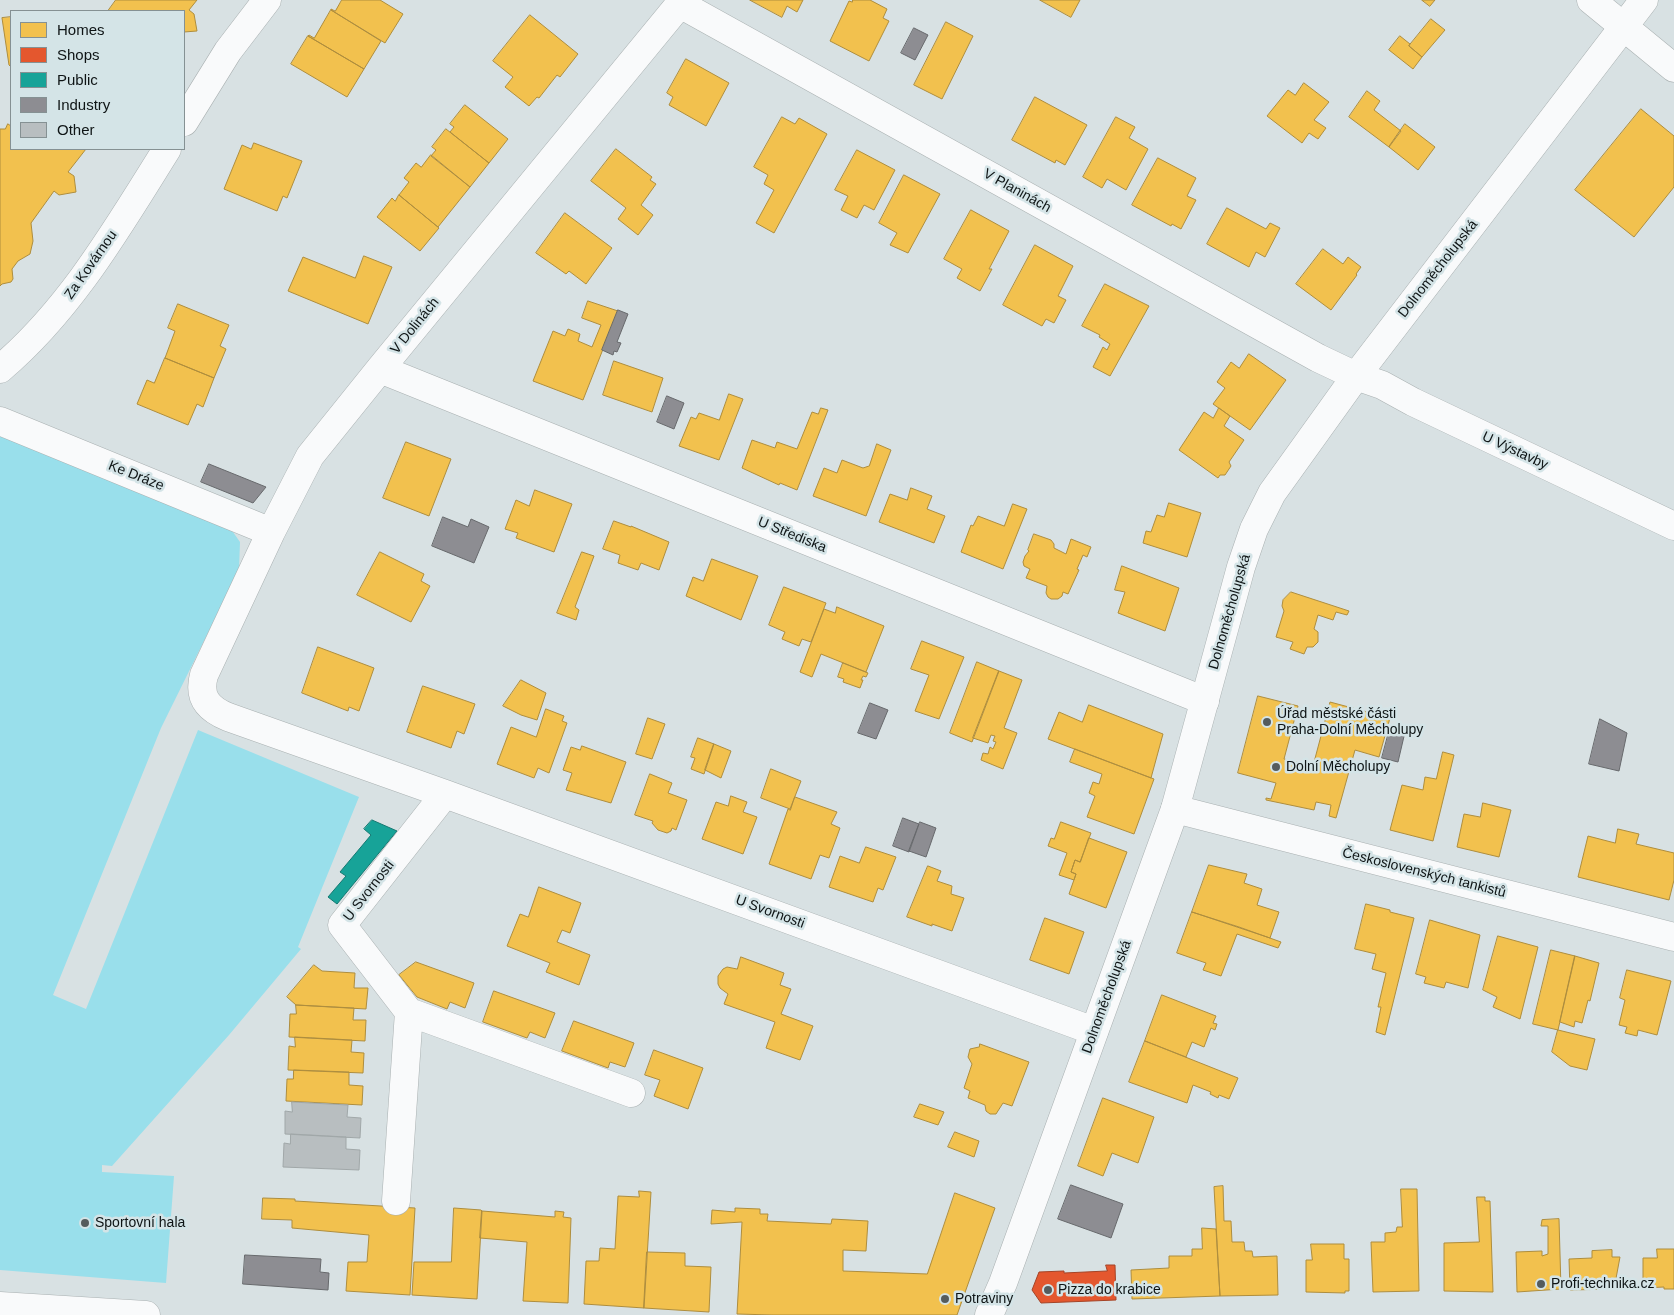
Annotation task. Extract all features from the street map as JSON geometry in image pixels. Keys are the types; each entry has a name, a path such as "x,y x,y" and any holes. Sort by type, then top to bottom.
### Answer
{"street":[{"path":"185,120 228,51 267,0"},
{"path":"1591,0 1674,68"},
{"name":"Dolnoměcholupská","path":"989,1315 1004,1283 1175,809 1254,529 1272,493 1356,376 1644,0"},
{"name":"V Dolinách","path":"201,686 204,675 271,532 310,456 682,2"},
{"name":"V Planinách","path":"682,2 1318,358 1356,376"},
{"name":"Za Kovárnou","path":"0,369 21,351 54,316 97,259 166,150"},
{"name":"U Střediska","path":"380,369 1205,701"},
{"name":"U Výstavby","path":"1356,376 1382,385 1413,402 1674,526"},
{"name":"Ke Dráze","path":"0,421 271,532"},
{"name":"U Svornosti","path":"201,686 204,698 218,713 446,794 1094,1031"},
{"name":"U Svornosti","path":"409,1012 342,925 446,794"},
{"name":"Československých tankistů","path":"1175,809 1674,937"},
{"path":"396,1201 409,1012 631,1093"},
{"path":"0,1306 146,1315"}],"shaded area":[{"path":"0,436 228,525 240,542 239,570 161,728 53,995 86,1009 198,730 359,797 298,947 301,949 229,1035 112,1166 102,1165 102,1172 174,1176 166,1283 0,1270"}],"building: Homes":[{"path":"116,0 197,0 189,10 194,14 197,31 185,32 185,10 109,10"},
{"path":"342,0 380,0 403,14 385,43 331,10 335,11"},
{"path":"750,0 803,0 797,12 787,6 782,17"},
{"path":"853,0 870,0 887,9 883,18 889,21 869,61 830,41 849,1 852,2"},
{"path":"1040,0 1080,0 1071,17"},
{"path":"1422,0 1435,0 1430,6"},
{"path":"331,10 381,41 364,69 308,36 314,38"},
{"path":"530,15 578,54 560,77 557,75 539,98 537,97 529,106 505,87 513,77 493,61"},
{"path":"10,17 10,66 9,65 2,18"},
{"path":"1431,19 1445,30 1422,57 1409,46"},
{"path":"946,22 973,36 942,99 914,85"},
{"path":"308,36 364,69 347,97 291,64"},
{"path":"1400,36 1422,57 1413,69 1389,50"},
{"path":"686,59 729,83 706,126 669,105 673,97 667,93"},
{"path":"1304,83 1329,102 1314,120 1326,128 1318,139 1309,133 1302,143 1267,116 1288,90 1295,95"},
{"path":"1367,91 1380,101 1374,110 1401,131 1389,147 1349,117"},
{"path":"1035,97 1087,125 1065,165 1056,160 1055,163 1012,140"},
{"path":"465,105 508,139 489,163 450,132 454,127 450,124"},
{"path":"1641,109 1674,136 1674,187 1634,237 1575,190"},
{"path":"782,117 795,124 799,118 827,134 774,233 756,223 774,190 764,184 768,175 754,167"},
{"path":"1116,117 1135,127 1129,138 1148,149 1126,190 1107,179 1102,188 1083,177"},
{"path":"8,124 10,125 10,150 85,150 68,172 74,176 76,192 59,195 54,191 31,223 33,241 30,254 18,261 12,269 13,279 11,282 0,286 0,129 5,129"},
{"path":"1405,124 1435,147 1418,170 1389,147"},
{"path":"446,129 489,163 470,187 431,156 436,150 432,147"},
{"path":"254,143 302,161 287,198 283,196 277,211 224,189 242,145 251,149"},
{"path":"616,149 652,177 650,180 656,184 641,205 653,215 638,235 618,219 626,208 591,181"},
{"path":"857,150 895,170 874,210 864,205 857,218 841,210 848,196 835,190"},
{"path":"431,155 470,187 438,227 399,195 409,182 404,178 416,163 421,167"},
{"path":"1158,158 1196,178 1187,196 1196,200 1181,229 1172,224 1171,226 1132,205"},
{"path":"904,175 940,194 908,253 890,245 897,233 879,223"},
{"path":"399,195 439,228 420,251 377,217 392,198 395,201"},
{"path":"1227,208 1266,229 1270,223 1280,228 1265,257 1256,252 1249,267 1207,244"},
{"path":"971,210 1009,231 980,291 957,278 962,269 944,259"},
{"path":"565,213 612,248 586,284 569,271 566,274 536,253"},
{"path":"1035,245 1073,266 1058,296 1066,300 1054,323 1046,319 1042,326 1003,305"},
{"path":"1323,249 1343,264 1348,257 1361,267 1331,310 1296,284"},
{"path":"364,256 392,267 368,324 288,291 303,257 355,278"},
{"path":"1105,284 1149,306 1110,376 1093,367 1103,347 1107,350 1110,344 1099,337 1100,335 1082,326"},
{"path":"588,301 618,311 583,400 533,381 553,331 565,336 568,329 580,334 578,341 592,347 601,325 582,318"},
{"path":"178,304 229,325 220,346 226,349 214,378 165,358 175,331 168,328"},
{"path":"1249,354 1286,380 1250,430 1213,404 1225,388 1217,382 1231,362 1239,368"},
{"path":"165,358 214,378 203,407 197,404 188,425 137,404 147,380 154,383"},
{"path":"614,361 663,378 652,412 603,395"},
{"path":"729,394 743,399 719,460 679,446 691,417 696,419 699,413 719,420"},
{"path":"821,408 828,410 797,490 780,483 779,485 742,468 752,440 775,448 777,442 797,449 812,412 818,414"},
{"path":"1219,408 1230,416 1224,426 1244,440 1229,462 1231,466 1225,475 1220,475 1218,478 1179,450 1204,412 1213,418"},
{"path":"406,442 451,459 429,516 383,498"},
{"path":"877,444 891,450 866,516 813,496 824,468 837,473 842,460 863,468 869,466"},
{"path":"911,488 932,496 927,509 945,516 934,543 879,522 890,494 907,500"},
{"path":"535,490 572,504 554,552 516,538 518,533 505,529 516,500 529,506"},
{"path":"1169,503 1201,513 1187,557 1143,543 1146,531 1151,532 1157,515 1164,517"},
{"path":"1013,504 1027,509 1003,569 961,552 971,525 973,526 978,516 1004,526"},
{"path":"614,521 669,542 659,570 641,563 638,570 618,563 620,555 603,549"},
{"path":"1034,534 1051,540 1054,548 1066,554 1071,539 1091,547 1087,557 1083,555 1077,569 1079,570 1068,594 1063,592 1062,596 1058,599 1048,597 1046,593 1047,586 1026,578 1030,569 1024,566 1023,562 1029,551"},
{"path":"380,552 424,574 421,581 430,586 411,622 357,595"},
{"path":"582,552 594,556 575,607 579,610 576,620 557,613"},
{"path":"712,559 758,576 741,620 686,596 693,577 703,581"},
{"path":"1122,566 1179,588 1165,631 1118,613 1125,592 1115,590"},
{"path":"784,587 826,603 811,642 802,639 799,646 782,639 785,632 769,625"},
{"path":"1291,592 1349,611 1347,615 1336,612 1333,620 1318,615 1314,629 1318,632 1318,642 1313,647 1307,647 1304,654 1290,649 1293,642 1276,637 1284,611 1282,606 1283,600"},
{"path":"837,607 884,626 866,672 821,654 812,677 800,672 824,609 835,613"},
{"path":"922,641 964,657 939,719 915,711 929,675 911,669"},
{"path":"318,647 374,668 359,711 349,707 348,711 302,693"},
{"path":"977,662 999,671 972,742 950,733"},
{"path":"843,663 868,673 866,677 863,676 860,688 843,682 844,679 838,677"},
{"path":"999,671 1022,680 1004,728 1017,733 1003,769 981,760 983,753 988,754 990,747 993,749 996,742 993,741 995,736 991,735 988,743 973,738"},
{"path":"521,680 546,693 537,720 503,706"},
{"path":"423,686 475,704 464,734 457,731 451,748 407,732"},
{"path":"1258,696 1298,706 1284,759 1313,766 1330,702 1390,718 1379,757 1355,750 1336,818 1329,816 1331,805 1316,802 1314,810 1266,800 1266,798 1271,799 1276,783 1238,773"},
{"path":"1089,705 1163,734 1151,778 1048,739 1059,712 1082,722"},
{"path":"546,709 564,716 562,721 567,723 549,773 538,768 534,778 497,764 511,727 536,737"},
{"path":"648,718 665,724 652,759 636,754"},
{"path":"698,738 714,744 704,774 691,769 695,758 691,757"},
{"path":"714,744 731,751 721,778 705,770"},
{"path":"582,746 626,762 611,803 566,790 572,773 563,770 571,747 580,750"},
{"path":"1075,749 1154,779 1134,834 1087,817 1095,796 1089,793 1093,782 1099,784 1102,774 1070,762"},
{"path":"1443,752 1454,755 1433,841 1390,830 1402,785 1423,790 1425,777 1436,779"},
{"path":"771,769 801,781 790,809 761,798"},
{"path":"650,774 672,783 668,793 687,800 676,830 672,828 667,833 658,830 652,823 653,821 635,815"},
{"path":"731,796 747,802 743,812 757,817 743,854 702,839 716,802 728,806"},
{"path":"795,797 837,812 831,824 840,828 829,858 820,855 811,879 769,864 788,809 790,810"},
{"path":"1483,803 1511,810 1499,857 1457,847 1464,814 1480,817"},
{"path":"1061,822 1091,833 1080,862 1075,860 1071,872 1076,874 1074,880 1059,875 1067,853 1048,846 1051,838 1054,839"},
{"path":"1618,829 1639,834 1636,844 1674,853 1674,880 1669,900 1578,877 1588,836 1615,843"},
{"path":"1089,838 1127,852 1106,908 1069,894 1076,874 1071,872 1075,860 1080,862"},
{"path":"866,847 896,857 883,890 878,888 873,902 829,887 840,856 859,863"},
{"path":"1209,865 1247,874 1244,883 1262,889 1257,905 1279,912 1270,938 1192,912"},
{"path":"928,866 941,871 937,881 952,886 951,894 964,898 952,931 907,917"},
{"path":"539,887 581,903 570,933 562,930 557,942 590,955 579,985 546,972 550,963 507,946 520,914 528,917"},
{"path":"1366,904 1414,918 1385,1035 1376,1032 1381,1007 1378,1007 1386,973 1372,969 1376,954 1355,949"},
{"path":"1192,912 1281,942 1278,948 1237,934 1221,976 1203,970 1206,963 1177,953"},
{"path":"1045,918 1084,932 1069,974 1030,960"},
{"path":"1430,920 1480,935 1468,988 1446,982 1444,988 1424,983 1426,977 1416,974"},
{"path":"1498,936 1538,947 1520,1019 1493,1007 1497,997 1483,990"},
{"path":"1551,950 1575,956 1558,1030 1533,1024"},
{"path":"1575,956 1599,963 1590,1001 1588,1000 1582,1023 1575,1021 1574,1027 1560,1022"},
{"path":"741,957 784,973 780,985 791,989 781,1014 813,1026 800,1060 766,1048 775,1022 724,1004 728,994 720,988 718,976 727,967 737,969"},
{"path":"416,962 474,983 465,1008 450,1002 447,1009 417,997 399,975"},
{"path":"314,965 322,971 355,973 354,988 368,988 366,1009 296,1005 287,997"},
{"path":"1627,970 1671,981 1657,1035 1638,1030 1637,1036 1625,1033 1627,1027 1619,1025 1625,1000 1620,998"},
{"path":"494,991 555,1013 545,1038 530,1032 527,1038 483,1022"},
{"path":"1162,995 1216,1016 1213,1023 1217,1024 1215,1030 1211,1028 1204,1047 1192,1042 1186,1057 1145,1041"},
{"path":"296,1005 354,1008 353,1020 366,1020 365,1041 289,1037 290,1014 296,1014"},
{"path":"574,1021 634,1043 625,1067 610,1062 608,1068 562,1051"},
{"path":"1558,1030 1595,1039 1587,1070 1570,1066 1552,1052"},
{"path":"295,1037 352,1040 351,1052 364,1053 363,1073 288,1070 289,1046 295,1047"},
{"path":"1145,1041 1238,1078 1229,1099 1219,1095 1218,1098 1210,1094 1211,1092 1193,1085 1187,1103 1129,1082"},
{"path":"980,1044 1029,1062 1012,1106 1003,1103 996,1114 990,1114 986,1111 985,1105 968,1098 970,1091 964,1088 972,1064 968,1057 970,1049 979,1047"},
{"path":"654,1050 703,1068 688,1109 654,1096 660,1080 645,1075"},
{"path":"294,1070 349,1072 349,1085 363,1086 362,1105 286,1101 287,1079 293,1079"},
{"path":"1103,1098 1154,1117 1138,1163 1112,1153 1103,1176 1078,1166"},
{"path":"920,1104 944,1112 938,1125 914,1117"},
{"path":"955,1132 979,1141 974,1157 948,1147"},
{"path":"1223,1186 1224,1221 1231,1221 1232,1242 1244,1242 1245,1251 1252,1251 1253,1257 1277,1256 1278,1295 1220,1296 1214,1187"},
{"path":"1401,1189 1417,1189 1419,1291 1373,1292 1371,1242 1385,1242 1385,1233 1396,1232 1397,1227 1402,1227"},
{"path":"639,1191 651,1192 644,1308 584,1304 586,1261 599,1261 600,1248 615,1249 618,1196 639,1197"},
{"path":"955,1193 995,1208 957,1315 737,1314 742,1222 711,1224 712,1210 735,1212 735,1208 760,1209 760,1214 768,1214 767,1221 831,1224 832,1219 868,1221 866,1251 843,1250 843,1271 927,1274"},
{"path":"1477,1197 1485,1197 1485,1201 1490,1201 1493,1292 1444,1291 1444,1243 1479,1242"},
{"path":"263,1198 415,1208 410,1295 346,1291 348,1262 367,1262 369,1235 292,1228 292,1220 262,1219"},
{"path":"454,1208 482,1211 477,1299 412,1295 414,1262 451,1262"},
{"path":"482,1211 555,1217 555,1211 564,1212 563,1217 571,1218 568,1303 523,1301 527,1242 480,1238"},
{"path":"1559,1219 1561,1289 1517,1292 1516,1252 1542,1251 1542,1256 1548,1254 1548,1226 1541,1226 1542,1220"},
{"path":"1202,1228 1216,1229 1220,1296 1132,1299 1131,1270 1169,1268 1169,1256 1192,1256 1192,1249 1202,1249"},
{"path":"1311,1244 1344,1244 1344,1259 1349,1259 1349,1291 1345,1291 1345,1293 1306,1292 1306,1260 1312,1260"},
{"path":"1657,1249 1674,1249 1674,1289 1664,1289 1664,1287 1643,1288 1643,1258 1657,1258"},
{"path":"1612,1250 1612,1257 1620,1257 1614,1289 1570,1290 1569,1259 1592,1258 1592,1251"},
{"path":"647,1252 685,1253 685,1266 711,1267 709,1312 644,1308"}],"building: Shops":[{"path":"1106,1265 1115,1265 1116,1300 1041,1303 1032,1290 1039,1272 1107,1271"}],"building: Public":[{"path":"372,820 397,831 337,904 328,897 346,876 340,872 371,835 364,829"}],"building: Industry":[{"path":"914,28 928,35 915,60 901,53"},
{"path":"618,310 628,314 617,342 621,343 617,352 614,351 613,355 602,350"},
{"path":"667,396 684,403 674,429 657,422"},
{"path":"209,464 266,487 253,503 201,482"},
{"path":"443,517 468,527 471,519 489,527 474,563 432,546"},
{"path":"870,703 888,710 876,739 858,733"},
{"path":"1600,719 1627,733 1619,771 1589,764"},
{"path":"1390,728 1405,732 1398,762 1382,758"},
{"path":"903,818 919,824 909,852 893,846"},
{"path":"920,822 936,828 926,857 909,851"},
{"path":"1071,1185 1123,1204 1111,1238 1058,1219"},
{"path":"245,1255 321,1259 320,1272 329,1273 328,1290 243,1284"}],"building: Other":[{"path":"292,1102 348,1105 347,1117 361,1118 360,1138 285,1134 285,1111 292,1112"},
{"path":"291,1134 346,1137 346,1149 360,1150 359,1170 283,1167 284,1143 290,1144"}],"place":[{"name":"Úřad městské části Praha-Dolní Měcholupy","path":"1267,722"},
{"name":"Dolní Měcholupy","path":"1276,767"},
{"name":"Sportovní hala","path":"85,1223"},
{"name":"Profi-technika.cz","path":"1541,1284"},
{"name":"Pizza do krabice","path":"1048,1290"},
{"name":"Potraviny","path":"945,1299"}]}
